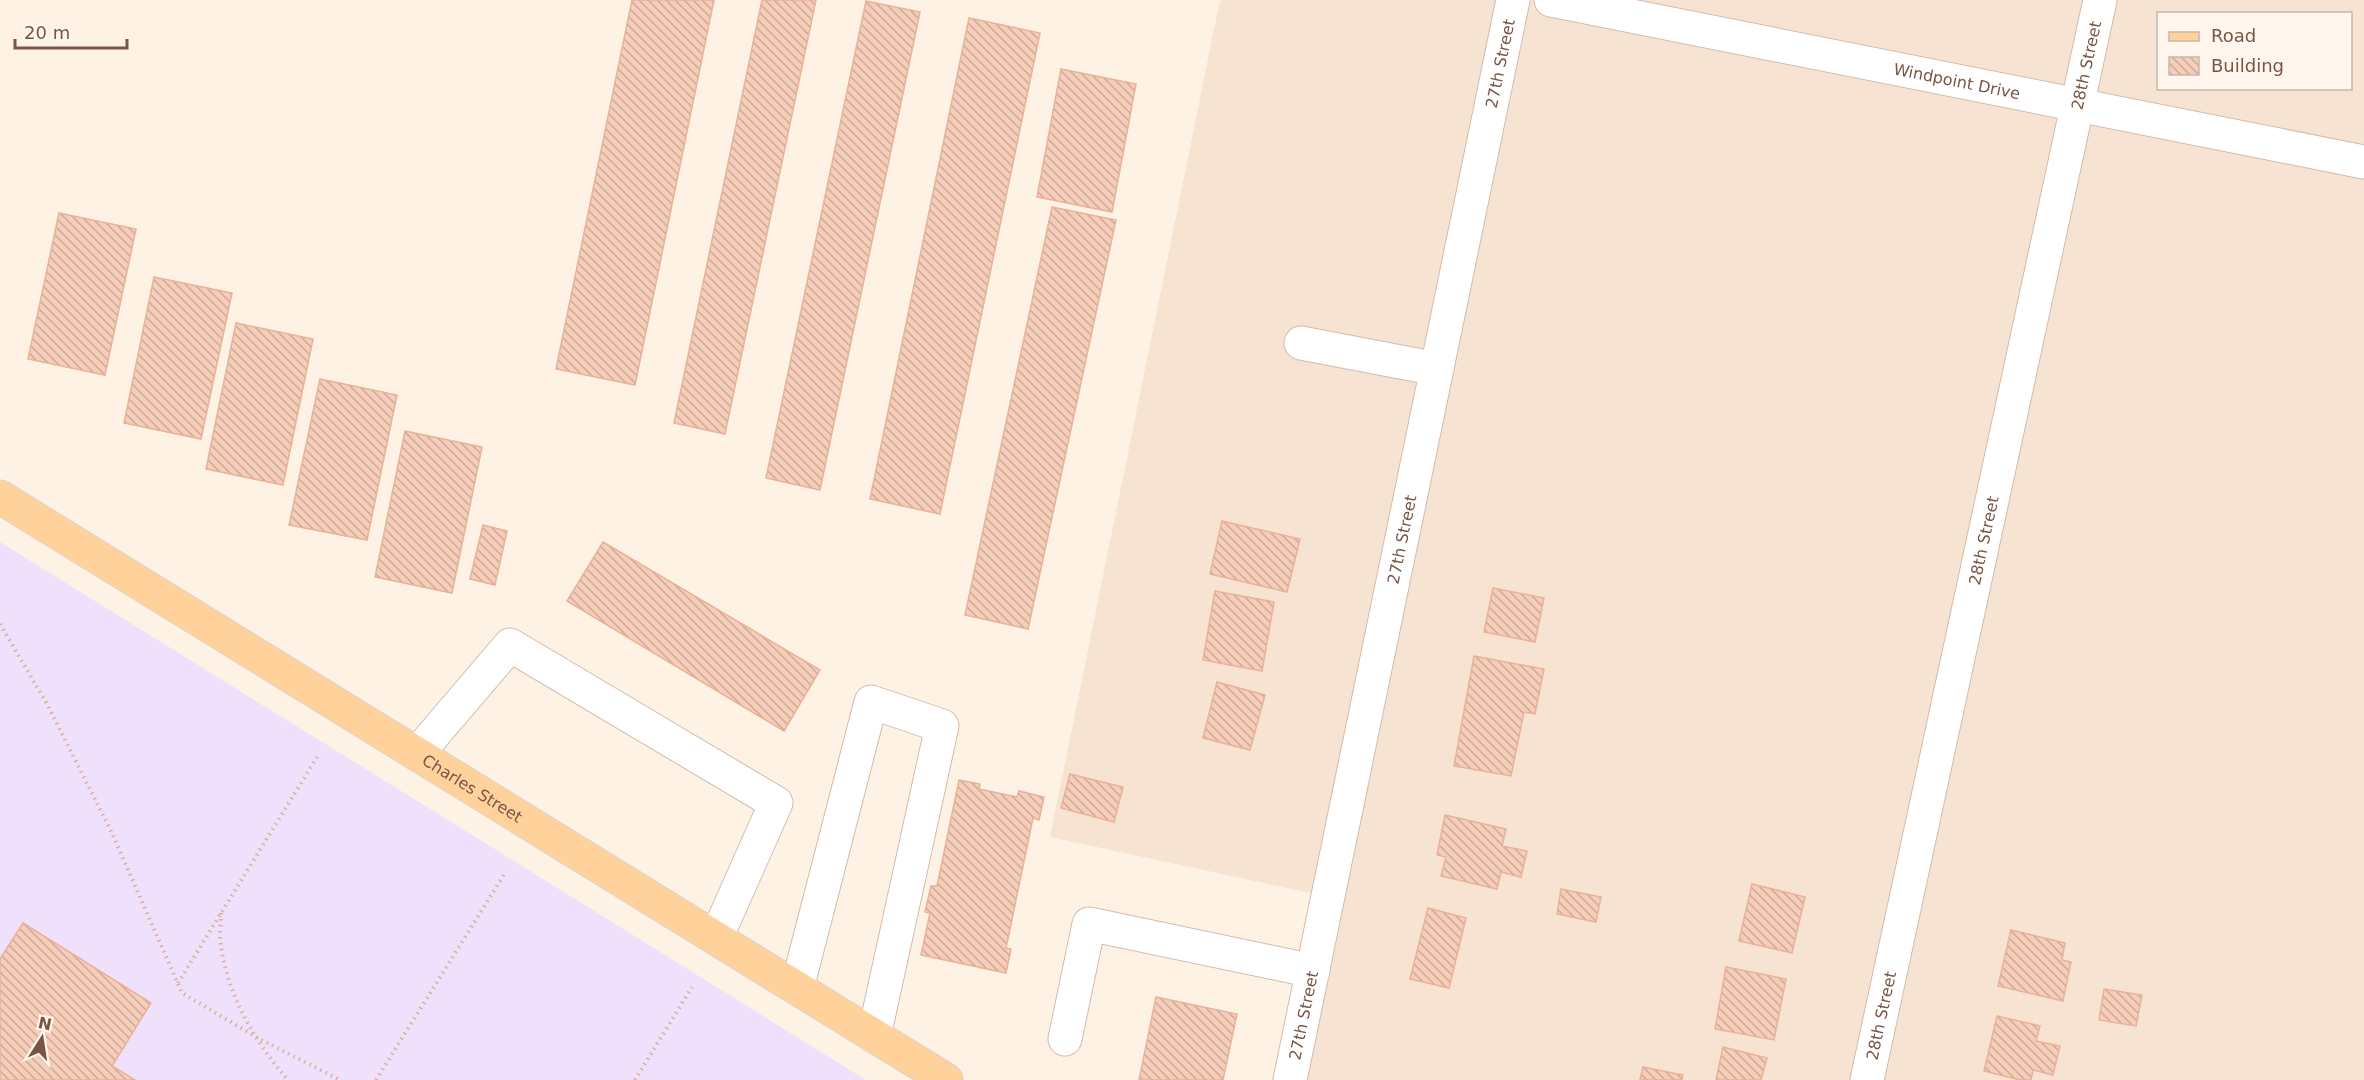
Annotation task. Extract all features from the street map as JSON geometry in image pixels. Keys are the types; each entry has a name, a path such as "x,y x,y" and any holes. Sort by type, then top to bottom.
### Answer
{"main road":[{"name":"Charles Street","path":"0,498 946,1080"}],"street":[{"name":"27th Street","path":"1290,1080 1513,0"},
{"name":"Windpoint Drive","path":"1551,0 2364,162"},
{"name":"28th Street","path":"1867,1080 2100,0"},
{"path":"1301,343 1437,369"},
{"path":"417,754 510,645 776,803 716,938"},
{"path":"797,988 871,702 942,726 874,1036"},
{"path":"1065,1039 1089,924 1313,971"}],"path":[{"path":"0,624 47,704 112,833 182,993 258,1038 340,1080"},
{"path":"177,983 319,754"},
{"path":"376,1080 505,873"},
{"path":"221,912 220,944 226,974 242,1012 275,1065 288,1080"},
{"path":"635,1080 692,987"}],"shaded area":[{"path":"1220,0 2364,0 2364,1080 1304,1080 1343,900 1050,837"},
{"path":"0,542 514,861 866,1080 0,1080"}],"building":[{"path":"632,0 714,0 635,385 556,369"},
{"path":"762,0 816,0 725,434 674,423"},
{"path":"866,1 920,12 820,490 766,478"},
{"path":"969,18 1040,33 940,514 870,499"},
{"path":"1061,69 1136,84 1112,212 1037,197"},
{"path":"1052,207 1116,220 1028,629 965,615"},
{"path":"59,213 136,229 105,375 28,359"},
{"path":"154,277 232,293 201,439 124,423"},
{"path":"236,323 313,339 283,485 206,469"},
{"path":"320,379 397,395 367,540 289,525"},
{"path":"405,431 482,447 452,593 375,577"},
{"path":"1222,521 1300,539 1287,592 1210,574"},
{"path":"483,525 507,531 495,585 470,579"},
{"path":"603,542 820,670 784,731 567,601"},
{"path":"1493,588 1544,598 1535,642 1484,632"},
{"path":"1215,591 1274,602 1262,671 1203,660"},
{"path":"1474,656 1544,669 1535,714 1524,712 1511,776 1454,766"},
{"path":"1217,682 1265,695 1250,750 1203,738"},
{"path":"1070,774 1123,787 1114,822 1061,808"},
{"path":"959,780 980,784 979,789 1017,797 1019,791 1044,797 1039,820 1033,818 1006,948 1011,949 1006,973 921,955 930,913 925,912 931,886 937,886"},
{"path":"1445,815 1506,829 1502,846 1527,851 1521,877 1501,872 1497,889 1441,876 1446,857 1437,855"},
{"path":"1752,884 1805,897 1792,953 1739,941"},
{"path":"1561,889 1601,897 1596,922 1557,914"},
{"path":"1428,908 1466,918 1449,988 1410,979"},
{"path":"23,923 151,1003 112,1066 135,1080 0,1080 0,959"},
{"path":"2011,930 2065,943 2062,960 2071,962 2063,1001 1998,986"},
{"path":"1726,967 1786,979 1774,1040 1715,1029"},
{"path":"2104,989 2142,995 2136,1026 2099,1020"},
{"path":"1156,997 1237,1014 1223,1080 1139,1080"},
{"path":"1997,1016 2040,1026 2036,1041 2060,1046 2053,1075 2033,1070 2031,1080 2020,1080 1984,1071"},
{"path":"1723,1047 1767,1058 1761,1080 1716,1080"},
{"path":"1643,1067 1683,1075 1682,1080 1640,1080"}]}
